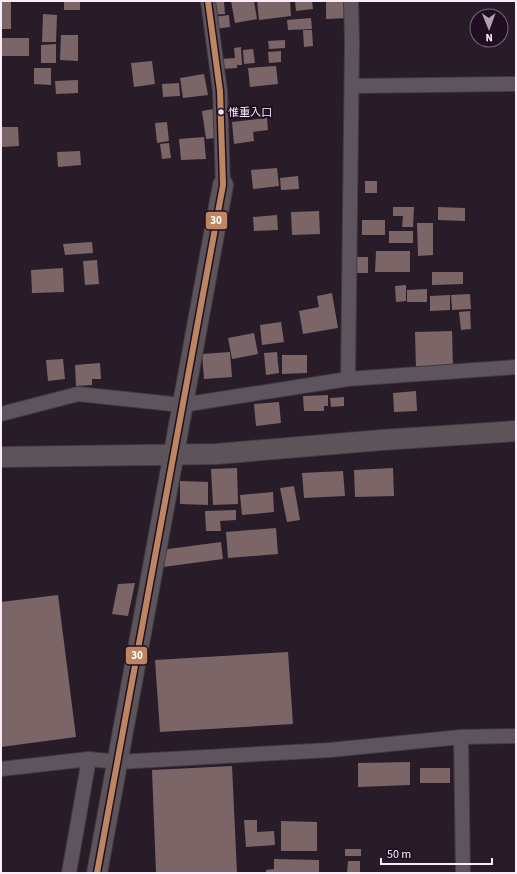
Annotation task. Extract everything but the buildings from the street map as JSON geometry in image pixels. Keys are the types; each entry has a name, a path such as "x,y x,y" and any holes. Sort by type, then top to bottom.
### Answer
{"street":[{"path":"97,873 223,185 220,91 208,1"},
{"path":"348,379 352,86 351,1"},
{"path":"352,86 516,84"},
{"path":"1,414 78,394 182,405 348,379 516,367"},
{"path":"1,457 216,454 382,440 516,431"},
{"path":"1,769 89,759 118,762 330,750 461,737 516,736"},
{"path":"461,737 463,873"},
{"path":"69,873 89,759"}],"transit line":[{"name":"30","path":"97,873 223,185 220,91 208,1"}],"place":[{"name":"惟重入口","path":"221,112"}]}
